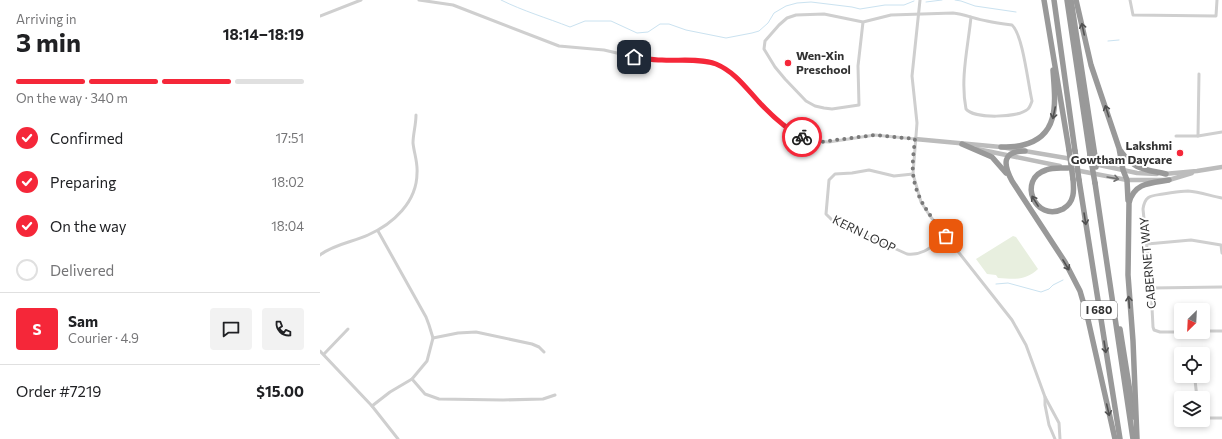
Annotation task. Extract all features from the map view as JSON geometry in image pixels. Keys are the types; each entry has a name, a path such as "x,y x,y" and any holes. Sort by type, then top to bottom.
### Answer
{"highway":[{"path":"1044,0 1073,179 1073,196 1070,203 1064,208 1056,211 1047,211 1039,206 1033,198 1031,194 1032,184 1037,175 1049,169 1068,168"},
{"name":"I 680","path":"1054,0 1066,77 1079,180 1120,439"},
{"name":"I 680","path":"1067,0 1080,88 1089,132"},
{"name":"I 680","path":"1071,0 1092,155 1137,439"},
{"path":"1076,0 1091,65 1119,148 1123,170 1127,180 1129,217"},
{"path":"1001,147 1022,145 1032,142 1044,133 1051,121 1055,103 1049,32"},
{"path":"962,144 992,157 998,163 1012,181 1065,262 1080,291 1087,315 1115,439"},
{"path":"1119,148 1133,165 1166,174"},
{"path":"1012,181 1005,167 1005,161 1008,155 1014,152 1025,151"},
{"path":"1137,439 1133,341 1128,275 1130,199 1133,192 1138,187 1146,183 1169,180"},
{"name":"I 680","path":"1097,183 1133,439"}],"main road":[{"path":"915,139 1001,147 1147,174 1166,174 1222,167"},
{"path":"962,144 1127,180 1169,180 1197,171"}],"street":[{"path":"320,16 361,0"},
{"path":"419,0 453,5 559,46 604,50 634,57 660,60 697,61 715,64 727,70 740,80 760,103 790,130 804,138 814,141 829,142 875,135 915,139"},
{"path":"920,0 912,87 916,114 913,174 921,202 1012,320 1026,345 1045,397 1059,423 1060,439"},
{"path":"1130,0 1133,15 1216,16 1217,0"},
{"path":"863,22 858,66 859,105 832,109 815,106 806,101 775,67 764,49 765,41 779,25 787,18 796,15 824,14 863,22 891,15 953,13 971,17 986,21 1012,25 1016,29 1022,47 1032,101 1027,110 1007,116 972,114 966,110 964,82 971,17"},
{"path":"1198,136 1199,74"},
{"path":"320,254 355,241 378,230 401,212 410,200 414,192 418,173 413,141 416,115"},
{"path":"1176,136 1198,136 1222,132"},
{"name":"KERN LOOP","path":"913,174 894,176 869,170 836,174 829,180 826,211 828,217 907,254 918,254 923,252 946,236"},
{"name":"CABERNET WAY","path":"1174,332 1160,332 1154,330 1143,209 1144,203 1148,198 1180,191 1200,193 1222,198"},
{"path":"372,406 390,392 412,379 427,361 432,338 426,317 378,230"},
{"path":"1147,244 1191,240 1221,245 1222,253"},
{"path":"1151,288 1222,287"},
{"path":"324,354 348,329"},
{"path":"1210,331 1222,331"},
{"path":"432,338 467,332 485,333 532,344 544,352"},
{"path":"320,351 372,406 398,439"},
{"path":"412,379 425,394 439,398 543,400 555,395"},
{"path":"1045,397 1045,405 1050,428 1055,439"},
{"path":"1048,419 1050,415 1054,415"},
{"path":"1210,418 1222,418"},
{"path":"1053,433 1057,434 1060,431"}],"green space":[{"path":"1013,236 1016,237 1038,269 1029,276 1010,279 998,278 996,275 987,274 976,259"}],"waterway":[{"path":"501,0 570,27 585,21 611,21 637,33 648,32 660,24 669,24 686,30 726,38 759,31 768,23 774,13 786,6 797,3 811,2 860,9 885,5 904,5 914,1"},
{"path":"926,2 942,0"},
{"path":"955,0 975,6 1016,12"},
{"path":"1108,41 1119,40"},
{"path":"996,284 1008,283 1041,292 1063,280"}],"way so far":[{"path":"802,137 820,142 875,135 915,139 913,174 917,192 921,202 930,216 946,236"}],"place":[{"name":"Wen-Xin Preschool","path":"788,63"},
{"name":"Lakshmi Gowtham Daycare","path":"1180,153"}],"route":[{"path":"634,57 660,60 697,61 715,64 727,70 740,80 760,103 786,128 802,137"}]}
